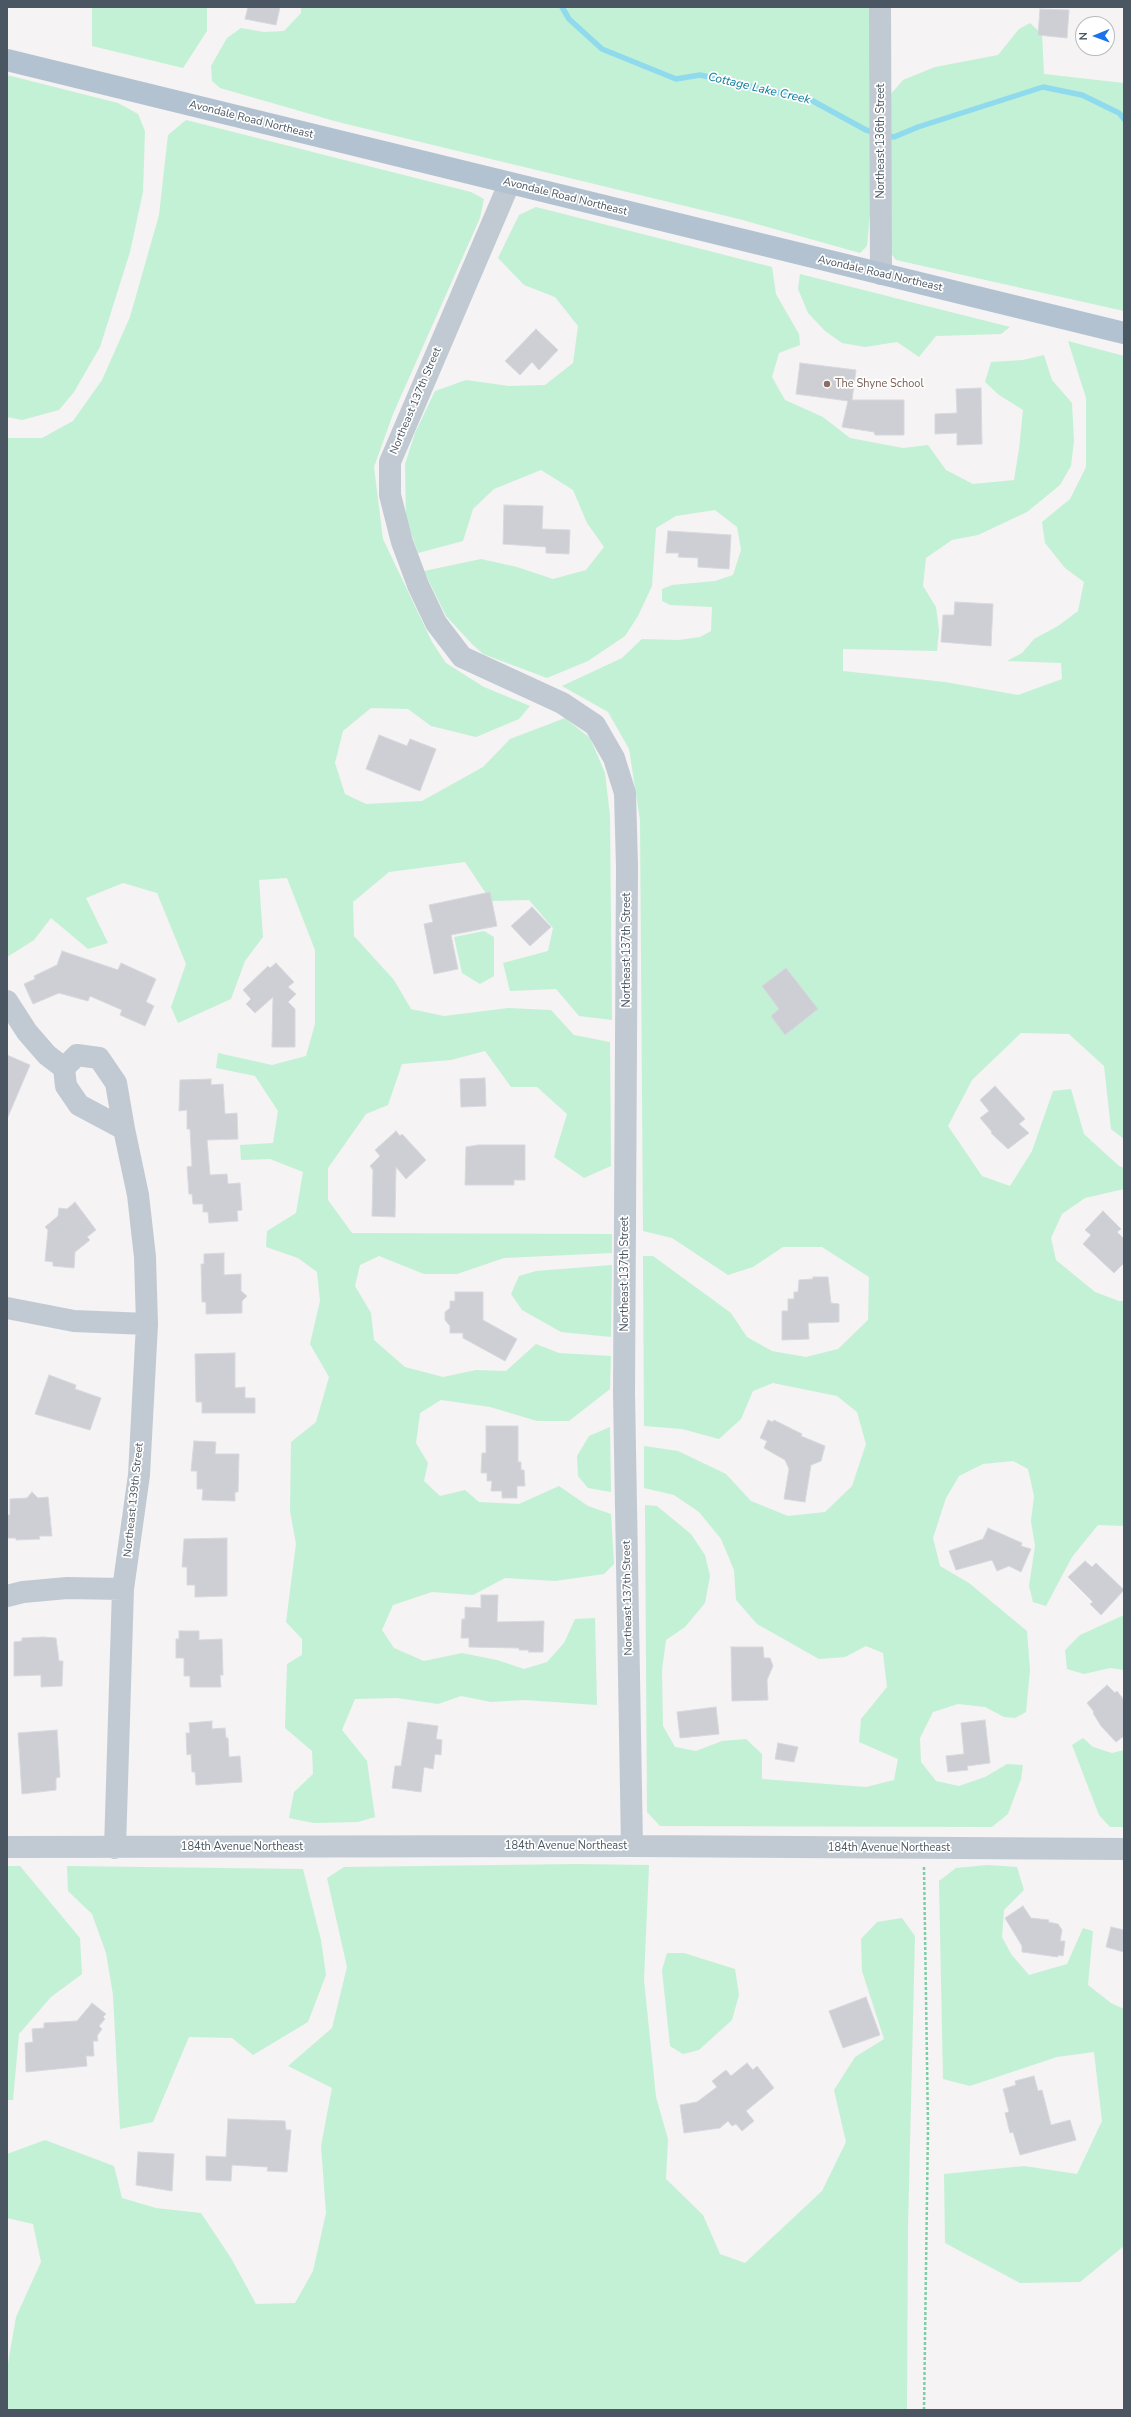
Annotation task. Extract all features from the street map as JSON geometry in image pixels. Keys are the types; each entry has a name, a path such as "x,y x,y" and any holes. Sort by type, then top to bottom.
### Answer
{"main road":[{"name":"Avondale Road Northeast","path":"7,60 509,184 1124,333"}],"street":[{"name":"Northeast 136th Street","path":"880,7 881,274"},
{"name":"Northeast 137th Street","path":"509,184 390,462 390,495 402,542 418,585 436,623 462,656 562,703 595,725 614,758 625,793 627,874 624,1393 632,1846"},
{"path":"7,1001 26,1032 47,1055 64,1068 66,1086 79,1105 124,1129"},
{"name":"Northeast 139th Street","path":"64,1068 77,1054 99,1058 116,1083 138,1195 145,1257 147,1324 139,1475 123,1589 115,1848"},
{"path":"7,1308 74,1321 147,1324"},
{"path":"7,1596 23,1592 67,1588 123,1589"},
{"name":"184th Avenue Northeast","path":"7,1847 632,1846 924,1849 1124,1849"}],"path":[{"path":"924,1849 928,2126 924,2410"}],"green space":[{"path":"92,7 207,7 207,31 183,68 92,46"},
{"path":"301,7 871,7 873,181 867,246 860,253 739,219 338,122 220,88 212,81 211,66 227,38 241,28 264,32 284,31 301,13"},
{"path":"1030,23 1042,34 1044,74 1124,83 1124,311 896,260 889,251 890,95 903,80 935,67 998,55 1019,29"},
{"path":"7,75 118,103 138,114 145,131 143,192 130,252 100,347 74,392 59,410 22,420 7,417"},
{"path":"186,120 471,192 484,199 480,218 393,414 374,467 383,539 432,642 446,663 484,687 530,706 519,719 476,737 431,726 408,709 371,708 343,731 335,763 345,794 366,804 422,801 483,767 510,739 565,718 590,738 605,773 610,816 612,1020 579,1016 556,989 510,991 503,963 548,951 553,928 529,900 491,901 465,862 389,872 353,902 354,936 394,980 411,1009 444,1016 508,1008 551,1010 574,1035 610,1042 611,1166 584,1178 554,1157 567,1114 537,1087 511,1087 485,1051 451,1060 402,1064 388,1105 366,1114 328,1168 328,1200 352,1233 612,1234 612,1253 504,1258 457,1274 424,1274 379,1256 360,1265 355,1286 371,1313 374,1340 405,1367 443,1377 476,1370 506,1371 536,1344 559,1353 611,1356 610,1389 569,1421 537,1421 490,1407 441,1400 420,1413 416,1443 428,1463 424,1481 440,1496 465,1490 479,1502 519,1504 559,1486 588,1506 611,1514 614,1564 604,1574 555,1581 505,1578 473,1595 432,1592 393,1605 382,1630 394,1648 424,1661 462,1653 497,1660 524,1669 547,1662 564,1643 575,1619 595,1618 597,1705 525,1700 491,1702 461,1696 438,1704 397,1698 355,1699 342,1730 367,1761 375,1817 358,1822 313,1823 289,1818 294,1792 313,1774 312,1751 285,1728 287,1664 302,1655 302,1639 286,1622 296,1544 290,1511 291,1442 316,1422 329,1377 310,1344 320,1301 317,1272 298,1258 266,1247 267,1231 296,1213 303,1172 270,1159 241,1160 240,1145 273,1143 278,1111 255,1076 216,1068 218,1053 272,1065 306,1056 315,1024 315,950 287,878 259,880 263,937 245,961 231,999 178,1023 171,1007 186,964 157,893 123,883 86,898 108,943 88,949 51,918 34,940 7,957 7,438 42,438 73,421 102,380 130,317 159,215 168,135"},
{"path":"536,207 772,267 776,294 799,334 800,345 779,353 772,377 785,400 823,417 850,438 903,448 928,445 946,470 973,484 1014,480 1019,449 1023,410 999,395 985,382 991,362 1023,360 1044,355 1052,380 1072,403 1074,441 1071,466 1060,485 1027,512 978,535 952,540 926,558 923,586 936,607 939,630 937,651 843,649 843,671 945,682 1018,695 1062,679 1061,663 1007,661 1022,653 1034,639 1058,626 1078,611 1084,582 1065,568 1045,543 1042,522 1070,499 1086,467 1086,398 1068,341 1124,356 1124,1139 1111,1129 1104,1066 1069,1034 1021,1033 972,1080 948,1126 982,1176 1010,1186 1032,1151 1053,1091 1071,1089 1084,1134 1119,1166 1124,1168 1124,1189 1085,1198 1062,1214 1051,1238 1056,1260 1095,1292 1119,1301 1124,1301 1124,1526 1098,1525 1072,1557 1046,1606 1033,1602 1029,1586 1035,1546 1031,1521 1034,1496 1028,1469 1013,1461 983,1464 959,1476 946,1498 933,1538 940,1566 969,1583 1027,1631 1030,1670 1026,1712 1015,1718 1004,1717 985,1707 958,1704 933,1712 920,1738 921,1762 936,1781 959,1786 985,1777 1007,1764 1023,1765 1021,1779 1008,1814 992,1827 660,1826 647,1812 645,1505 657,1506 691,1534 705,1555 710,1576 705,1603 685,1627 666,1640 662,1670 663,1726 675,1747 696,1751 722,1741 746,1739 762,1754 762,1779 866,1787 894,1780 898,1759 859,1742 861,1719 887,1687 883,1653 866,1646 845,1657 819,1659 757,1624 736,1600 734,1570 721,1539 699,1512 674,1495 644,1488 644,1446 678,1451 726,1474 751,1501 788,1516 825,1512 852,1486 866,1444 857,1412 837,1396 773,1383 753,1391 741,1419 719,1439 682,1429 644,1426 643,1256 653,1256 731,1313 747,1337 772,1351 806,1357 838,1349 868,1320 869,1277 822,1247 783,1247 753,1267 728,1275 672,1238 643,1231 640,820 629,749 608,712 562,686 622,658 642,639 679,640 700,637 711,631 712,607 670,605 662,601 662,589 672,585 715,581 733,575 741,550 737,527 715,510 676,516 656,528 652,586 638,616 625,636 588,661 547,678 483,654 446,616 424,571 481,559 517,567 553,579 586,570 604,547 587,523 573,490 541,470 494,489 473,509 463,541 418,553 406,518 405,464 415,433 435,391 466,380 509,386 545,385 573,363 578,326 555,297 524,285 498,258 519,215"},
{"path":"800,274 1010,327 1001,334 936,336 919,357 897,342 865,347 842,343 825,331 808,313 798,289"},
{"path":"484,931 494,937 494,976 480,984 462,973 454,937"},
{"path":"612,1265 611,1337 561,1332 522,1310 511,1294 519,1276 536,1271"},
{"path":"610,1427 611,1492 588,1488 578,1476 577,1456 589,1436"},
{"path":"1124,1615 1124,1670 1110,1668 1084,1674 1067,1669 1065,1650 1080,1635"},
{"path":"1083,1738 1093,1747 1112,1753 1124,1750 1124,1827 1110,1827 1099,1815 1072,1745"},
{"path":"575,1864 649,1865 644,1980 656,2097 668,2139 666,2179 703,2215 720,2254 745,2263 822,2191 846,2142 834,2090 855,2057 884,2039 862,1971 861,1939 877,1922 902,1918 915,1936 908,2227 907,2410 7,2410 7,2369 16,2317 41,2262 33,2224 7,2218 7,2154 45,2140 114,2166 122,2198 156,2208 201,2213 231,2258 256,2304 295,2303 313,2271 326,2213 321,2146 332,2088 288,2066 332,2028 347,1967 327,1878 344,1867"},
{"path":"987,1865 1017,1867 1024,1890 1004,1910 1002,1937 1011,1954 1029,1975 1067,1964 1083,1928 1093,1931 1088,1985 1111,2003 1124,2009 1124,2246 1080,2282 1020,2283 945,2243 944,2174 1024,2166 1077,2174 1102,2121 1094,2052 1057,2057 970,2086 943,2079 939,1881 956,1868"},
{"path":"7,1866 20,1866 80,1938 82,1974 51,1997 19,2034 13,2100 7,2100"},
{"path":"67,1866 303,1869 321,1940 326,1975 308,2022 253,2055 232,2038 189,2037 153,2122 120,2129 113,1995 106,1953 92,1914 68,1891"},
{"path":"667,1953 684,1953 735,1969 739,1995 732,2020 699,2050 683,2054 670,2046 662,1970"}],"building":[{"path":"248,7 280,7 276,25 245,19"},
{"path":"1040,9 1069,10 1067,38 1038,35"},
{"path":"536,329 558,350 539,370 532,362 520,375 505,361"},
{"path":"800,363 856,370 852,400 904,400 904,435 875,435 874,432 842,427 848,401 796,394"},
{"path":"981,388 982,444 957,445 957,433 935,434 935,414 957,413 956,389"},
{"path":"504,505 543,506 542,529 570,530 569,554 546,553 546,547 503,544"},
{"path":"668,531 731,535 729,569 698,567 698,558 678,557 679,553 666,553"},
{"path":"955,602 993,604 991,646 941,642 943,615 954,615"},
{"path":"379,735 407,746 410,739 436,749 420,791 366,769"},
{"path":"490,892 497,926 451,935 458,969 434,974 424,924 433,922 429,905"},
{"path":"532,907 551,927 530,946 511,926"},
{"path":"62,951 118,970 121,963 156,979 146,1002 154,1006 145,1026 120,1015 122,1010 90,996 88,1001 59,993 33,1004 24,984 35,979 34,976 57,965"},
{"path":"276,963 294,982 288,987 296,994 288,1002 295,1009 295,1047 272,1047 273,997 255,1013 246,1004 251,999 243,990 268,966 270,968"},
{"path":"786,968 818,1009 785,1035 771,1016 779,1009 762,986"},
{"path":"7,1055 30,1065 7,1119"},
{"path":"485,1078 486,1106 461,1107 460,1079"},
{"path":"211,1079 211,1085 223,1084 225,1114 237,1113 238,1139 207,1140 210,1175 227,1174 228,1184 240,1183 242,1210 237,1211 238,1221 209,1223 208,1212 203,1212 203,1204 193,1204 192,1194 189,1194 187,1167 192,1166 190,1129 187,1129 187,1110 179,1111 180,1080"},
{"path":"995,1086 1025,1119 1019,1124 1029,1133 1008,1149 991,1133 992,1132 980,1118 989,1111 980,1100"},
{"path":"396,1131 400,1136 402,1134 426,1160 406,1179 396,1167 395,1217 372,1216 373,1170 370,1166 380,1156 375,1150"},
{"path":"478,1145 525,1145 525,1180 514,1180 514,1185 465,1185 466,1147"},
{"path":"75,1202 96,1230 87,1237 90,1240 75,1252 74,1268 53,1266 53,1262 45,1261 48,1230 45,1227 58,1216 59,1208 67,1209"},
{"path":"1103,1211 1121,1229 1117,1232 1124,1239 1124,1263 1114,1273 1083,1244 1091,1235 1085,1230"},
{"path":"224,1253 224,1275 241,1274 241,1291 247,1296 242,1301 242,1313 206,1314 206,1302 202,1302 201,1264 204,1264 204,1254"},
{"path":"813,1277 828,1277 831,1303 839,1304 839,1322 808,1323 809,1339 782,1340 782,1311 788,1311 788,1299 794,1299 794,1292 798,1292 799,1280 813,1279"},
{"path":"455,1292 483,1292 483,1320 517,1339 505,1361 463,1338 463,1333 450,1333 450,1326 445,1320 445,1312 450,1308 450,1301 455,1301"},
{"path":"235,1353 235,1388 245,1387 245,1398 255,1398 255,1413 202,1413 202,1402 196,1402 195,1354"},
{"path":"49,1375 76,1385 75,1389 101,1398 90,1430 35,1414"},
{"path":"768,1420 773,1422 774,1420 802,1434 801,1436 825,1446 821,1461 811,1465 805,1502 784,1499 789,1469 785,1460 764,1448 767,1441 760,1438"},
{"path":"486,1426 518,1426 518,1462 521,1462 521,1470 524,1470 525,1486 517,1486 517,1498 502,1498 502,1491 491,1491 492,1481 487,1481 487,1473 481,1473 482,1453 486,1453"},
{"path":"194,1441 216,1442 215,1454 239,1454 238,1492 235,1492 235,1501 202,1500 203,1489 197,1489 197,1471 191,1471"},
{"path":"32,1492 38,1498 48,1497 52,1536 39,1536 40,1539 16,1540 16,1538 7,1538 7,1515 10,1515 10,1499 27,1498"},
{"path":"988,1528 1022,1543 1021,1546 1031,1549 1021,1572 1009,1566 997,1571 992,1560 956,1570 949,1551 983,1539"},
{"path":"227,1538 227,1596 195,1597 195,1585 187,1585 187,1567 182,1567 184,1539"},
{"path":"1085,1561 1092,1567 1096,1563 1124,1590 1101,1615 1090,1604 1093,1602 1068,1577"},
{"path":"481,1595 498,1595 497,1622 544,1621 543,1652 528,1652 529,1650 519,1650 519,1648 469,1647 469,1638 461,1638 462,1619 465,1619 465,1607 481,1608"},
{"path":"179,1631 199,1631 199,1640 222,1639 223,1675 220,1675 221,1687 190,1687 190,1676 184,1676 184,1658 176,1658 176,1639 179,1639"},
{"path":"22,1638 56,1638 59,1661 63,1661 62,1686 41,1687 41,1675 14,1676 14,1642 22,1641"},
{"path":"731,1647 763,1647 764,1658 770,1658 773,1666 767,1680 768,1700 732,1701"},
{"path":"1107,1685 1115,1693 1117,1691 1124,1700 1124,1736 1116,1742 1101,1726 1093,1713 1094,1712 1087,1703"},
{"path":"716,1707 719,1734 680,1738 677,1712"},
{"path":"985,1720 990,1763 967,1766 968,1770 948,1772 946,1756 964,1754 961,1723"},
{"path":"212,1721 212,1729 225,1728 226,1738 228,1738 229,1757 240,1756 242,1782 196,1785 195,1772 192,1772 191,1754 187,1755 186,1733 190,1733 189,1723"},
{"path":"408,1722 438,1726 436,1739 442,1740 441,1755 435,1754 433,1769 424,1767 421,1792 392,1788 395,1766 401,1766"},
{"path":"57,1730 60,1777 56,1778 56,1790 22,1794 18,1733"},
{"path":"778,1743 798,1747 794,1762 775,1759"},
{"path":"1023,1906 1031,1918 1049,1920 1048,1922 1058,1924 1062,1930 1060,1941 1065,1941 1063,1956 1058,1955 1058,1957 1022,1952 1022,1946 1005,1918"},
{"path":"1111,1927 1124,1930 1124,1952 1106,1947"},
{"path":"866,1997 880,2035 843,2048 829,2011"},
{"path":"92,2003 106,2014 103,2017 105,2019 99,2026 102,2029 97,2036 98,2041 93,2041 94,2056 86,2056 87,2066 26,2072 25,2043 33,2042 32,2029 44,2028 44,2023 77,2021"},
{"path":"747,2063 753,2070 757,2066 774,2088 746,2111 754,2121 742,2131 736,2124 732,2126 728,2121 720,2128 684,2133 680,2105 697,2102 717,2087 712,2081 726,2070 731,2076"},
{"path":"1034,2076 1038,2091 1042,2090 1051,2125 1070,2120 1076,2140 1020,2155 1013,2132 1010,2133 1005,2113 1009,2112 1003,2089 1016,2085 1015,2081"},
{"path":"228,2119 285,2121 286,2130 291,2130 287,2172 267,2171 268,2167 232,2165 231,2181 206,2180 206,2156 226,2157"},
{"path":"138,2152 174,2154 172,2191 136,2185"}],"waterway":[{"name":"Cottage Lake Creek","path":"562,7 569,19 602,49 676,79 700,75 811,100 866,130 876,133"},
{"name":"Cottage Lake Creek","path":"884,135 894,137 918,127 1043,87 1082,95 1119,113 1124,119"}],"place":[{"name":"The Shyne School","path":"827,384"}]}
